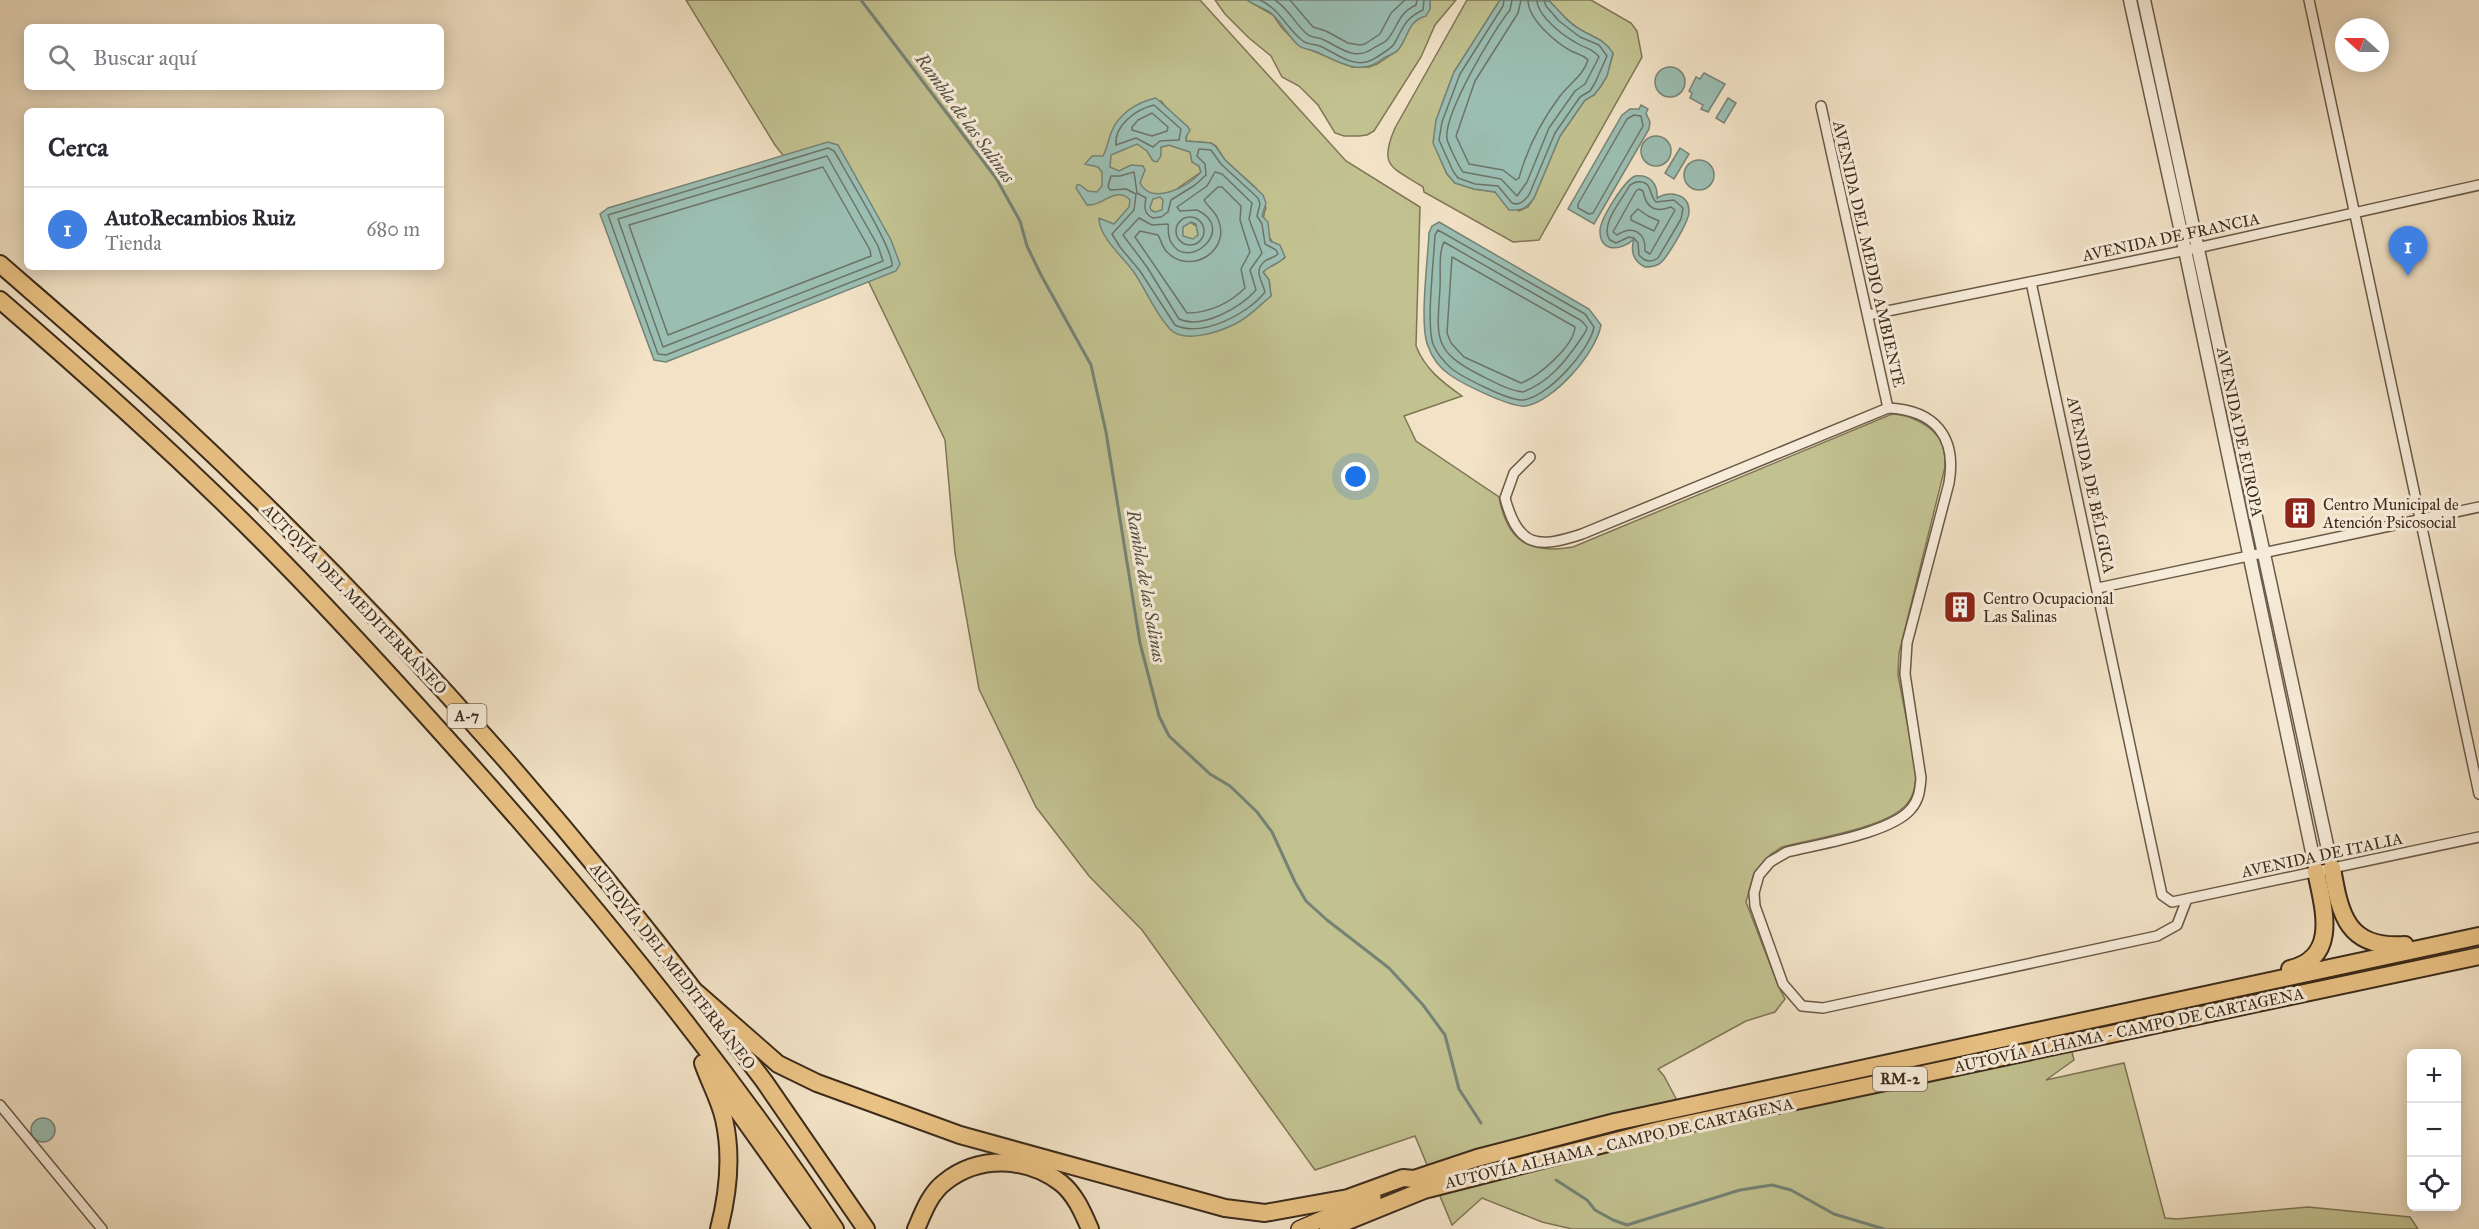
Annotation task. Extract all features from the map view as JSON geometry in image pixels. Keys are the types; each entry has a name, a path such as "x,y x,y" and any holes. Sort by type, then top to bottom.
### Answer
{"highway":[{"name":"AUTOVÍA DEL MEDITERRÁNEO","path":"0,264 185,428 275,515 452,699 697,993 764,1081 866,1229"},
{"name":"AUTOVÍA DEL MEDITERRÁNEO","path":"0,300 171,453 268,547 367,650 542,843 672,1004 835,1229"},
{"path":"472,766 499,805 653,995 822,1229"},
{"path":"2332,868 2339,908 2351,928 2369,942 2390,946 2409,945 2479,930"},
{"path":"2251,985 2260,977 2296,968 2311,959 2321,945 2326,924 2316,871"},
{"name":"AUTOVÍA ALHAMA - CAMPO DE CARTAGENA","path":"697,993 778,1064 817,1083 960,1135 1225,1208 1265,1213 1348,1198 1403,1178 1414,1179 1477,1158 1615,1122 2479,936"},
{"name":"AUTOVÍA ALHAMA - CAMPO DE CARTAGENA","path":"1328,1229 1424,1190 1659,1130 2479,956"},
{"path":"703,1063 724,1117 728,1143 727,1182 719,1229"},
{"path":"916,1229 925,1207 944,1182 977,1166 1005,1161 1031,1166 1062,1183 1082,1208 1090,1229"},
{"name":"RM-2","path":"1299,1229 1414,1179"}],"street":[{"name":"AVENIDA DE EUROPA","path":"2130,0 2263,553 2332,868"},
{"name":"AVENIDA DE EUROPA","path":"2144,0 2249,556 2316,871"},
{"path":"2309,0 2479,794"},
{"name":"AVENIDA DEL MEDIO AMBIENTE","path":"1821,106 1888,408"},
{"name":"AVENIDA DE FRANCIA","path":"1868,315 2191,249 2479,185"},
{"name":"AVENIDA DE BÉLGICA","path":"2031,282 2162,895 2172,902"},
{"path":"1530,457 1514,473 1505,498 1515,526 1530,539 1542,544 1552,544 1888,408 1907,409 1932,422 1949,442 1951,451 1949,483 1907,643 1905,674 1921,778 1920,793 1910,810 1887,826 1787,852 1764,868 1759,875 1754,893 1755,906 1783,984 1802,1006 1823,1008 2157,936 2177,925 2187,899"},
{"path":"2098,588 2479,507"},
{"name":"AVENIDA DE ITALIA","path":"2172,902 2479,837"},
{"path":"0,1105 102,1229"}],"shaded area":[{"path":"686,0 1200,0 1346,161 1420,207 1416,346 1424,362 1435,374 1462,396 1404,416 1416,441 1499,497 1508,524 1514,534 1523,541 1544,549 1573,547 1892,414 1906,416 1927,426 1942,442 1945,467 1899,653 1898,675 1916,769 1913,793 1906,805 1883,820 1848,832 1782,847 1771,854 1754,873 1746,902 1785,999 1775,1012 1746,1021 1658,1069 1690,1125 2070,1044 2074,1060 2046,1080 2124,1063 2165,1218 2177,1219 2308,1207 2410,1217 2418,1229 1572,1229 1542,1222 1482,1198 1452,1225 1415,1136 1315,1170 1142,930 1089,876 1036,807 979,689 955,553 945,440 847,237 775,145","holes":["1150,100 1161,101 1188,127 1186,141 1211,143 1216,146 1225,160 1256,188 1266,208 1263,221 1265,228 1271,241 1285,257 1263,272 1269,280 1271,296 1239,321 1198,235 1198,227 1190,222 1178,188 1201,172 1199,166 1192,161 1191,152 1169,145 1161,147 1160,151 1134,107"]},
{"path":"1215,0 1247,0 1273,15 1299,45 1352,67 1369,67 1398,50 1410,26 1430,9 1430,0 1456,0 1435,25 1421,57 1374,131 1367,135 1344,136 1335,133 1318,105 1299,86 1282,77 1271,56 1225,14"},
{"path":"1467,0 1500,0 1454,72 1441,107 1436,149 1447,174 1455,183 1495,192 1519,211 1528,207 1534,198 1560,136 1585,100 1594,95 1601,86 1607,76 1613,54 1600,40 1570,22 1549,1 1529,0 1591,0 1631,23 1637,31 1642,57 1539,240 1513,242 1424,192 1423,187 1396,170 1388,159 1390,141 1395,128"}],"water":[{"path":"1247,0 1430,0 1430,9 1426,16 1415,22 1397,51 1374,64 1358,67 1343,64 1300,47 1271,13"},
{"path":"1500,0 1549,1 1573,25 1600,40 1613,53 1607,76 1601,86 1594,95 1585,100 1560,136 1534,198 1526,206 1517,210 1509,210 1495,192 1455,183 1447,174 1433,143 1436,120 1454,72"},
{"path":"1670,67 1676,68 1684,76 1684,88 1676,96 1670,97 1664,96 1656,88 1655,82 1656,76 1664,68"},
{"path":"1704,73 1725,84 1708,112 1701,109 1703,105 1690,98 1692,93 1689,91 1696,77 1700,79"},
{"path":"1156,98 1188,127 1190,130 1186,141 1211,143 1225,160 1263,195 1266,203 1262,216 1268,222 1270,241 1280,245 1285,257 1263,272 1269,280 1271,296 1240,321 1211,333 1184,336 1170,329 1133,271 1107,239 1099,218 1114,224 1129,207 1130,200 1119,195 1087,205 1076,188 1080,185 1088,191 1097,192 1102,186 1102,172 1098,167 1085,164 1092,156 1103,156 1114,126 1123,115","holes":["1137,144 1147,151 1153,161 1157,162 1161,156 1161,147 1169,145 1190,152 1192,162 1199,166 1201,172 1188,183 1170,192 1161,194 1146,190 1140,183 1145,170 1143,166 1131,165 1119,171 1110,167 1111,155","1160,197 1163,200 1162,210 1155,212 1151,210 1153,199","1191,222 1196,224 1198,235 1193,239 1183,236 1183,227"]},
{"path":"1728,98 1736,103 1724,123 1716,118"},
{"path":"1641,105 1648,109 1646,113 1650,122 1649,129 1594,224 1568,209 1622,115 1630,109 1639,109"},
{"path":"1656,136 1662,137 1670,145 1670,157 1662,165 1656,166 1650,165 1642,157 1641,151 1642,145 1650,137"},
{"path":"828,142 838,145 891,240 900,264 896,271 666,362 654,360 600,214 608,208"},
{"path":"1680,148 1689,154 1674,179 1665,173"},
{"path":"1699,160 1705,161 1713,169 1713,181 1705,189 1699,190 1693,189 1685,181 1684,175 1685,169 1693,161"},
{"path":"1635,176 1649,178 1652,181 1656,188 1657,198 1672,194 1678,195 1686,200 1688,205 1686,223 1677,239 1662,261 1652,267 1645,267 1635,259 1632,248 1634,239 1624,246 1612,248 1601,238 1601,225 1608,210 1619,192"},
{"path":"1439,222 1589,309 1601,325 1591,349 1582,362 1561,386 1549,395 1526,406 1510,403 1487,395 1450,375 1432,355 1425,336 1425,291 1429,233 1432,226"},
{"path":"43,1118 48,1119 54,1125 54,1135 48,1141 43,1142 38,1141 32,1135 31,1130 32,1125 38,1119"}],"waterway":[{"name":"Rambla de las Salinas","path":"861,0 996,178 1020,221 1027,246 1041,275 1091,365 1106,432 1140,643 1159,716 1169,736 1210,774 1230,786 1257,812 1272,832 1306,901 1389,968 1423,1005 1445,1035 1459,1089 1481,1123"},
{"name":"Rambla de las Salinas","path":"1556,1180 1587,1200 1595,1210 1627,1225 1740,1190 1772,1185 1791,1190 1834,1214 1884,1229"}],"place":[{"name":"AutoRecambios Ruiz","path":"2408,276"},
{"name":"Centro Municipal de Atención Psicosocial","path":"2300,513"},
{"name":"Centro Ocupacional Las Salinas","path":"1960,607"}]}
